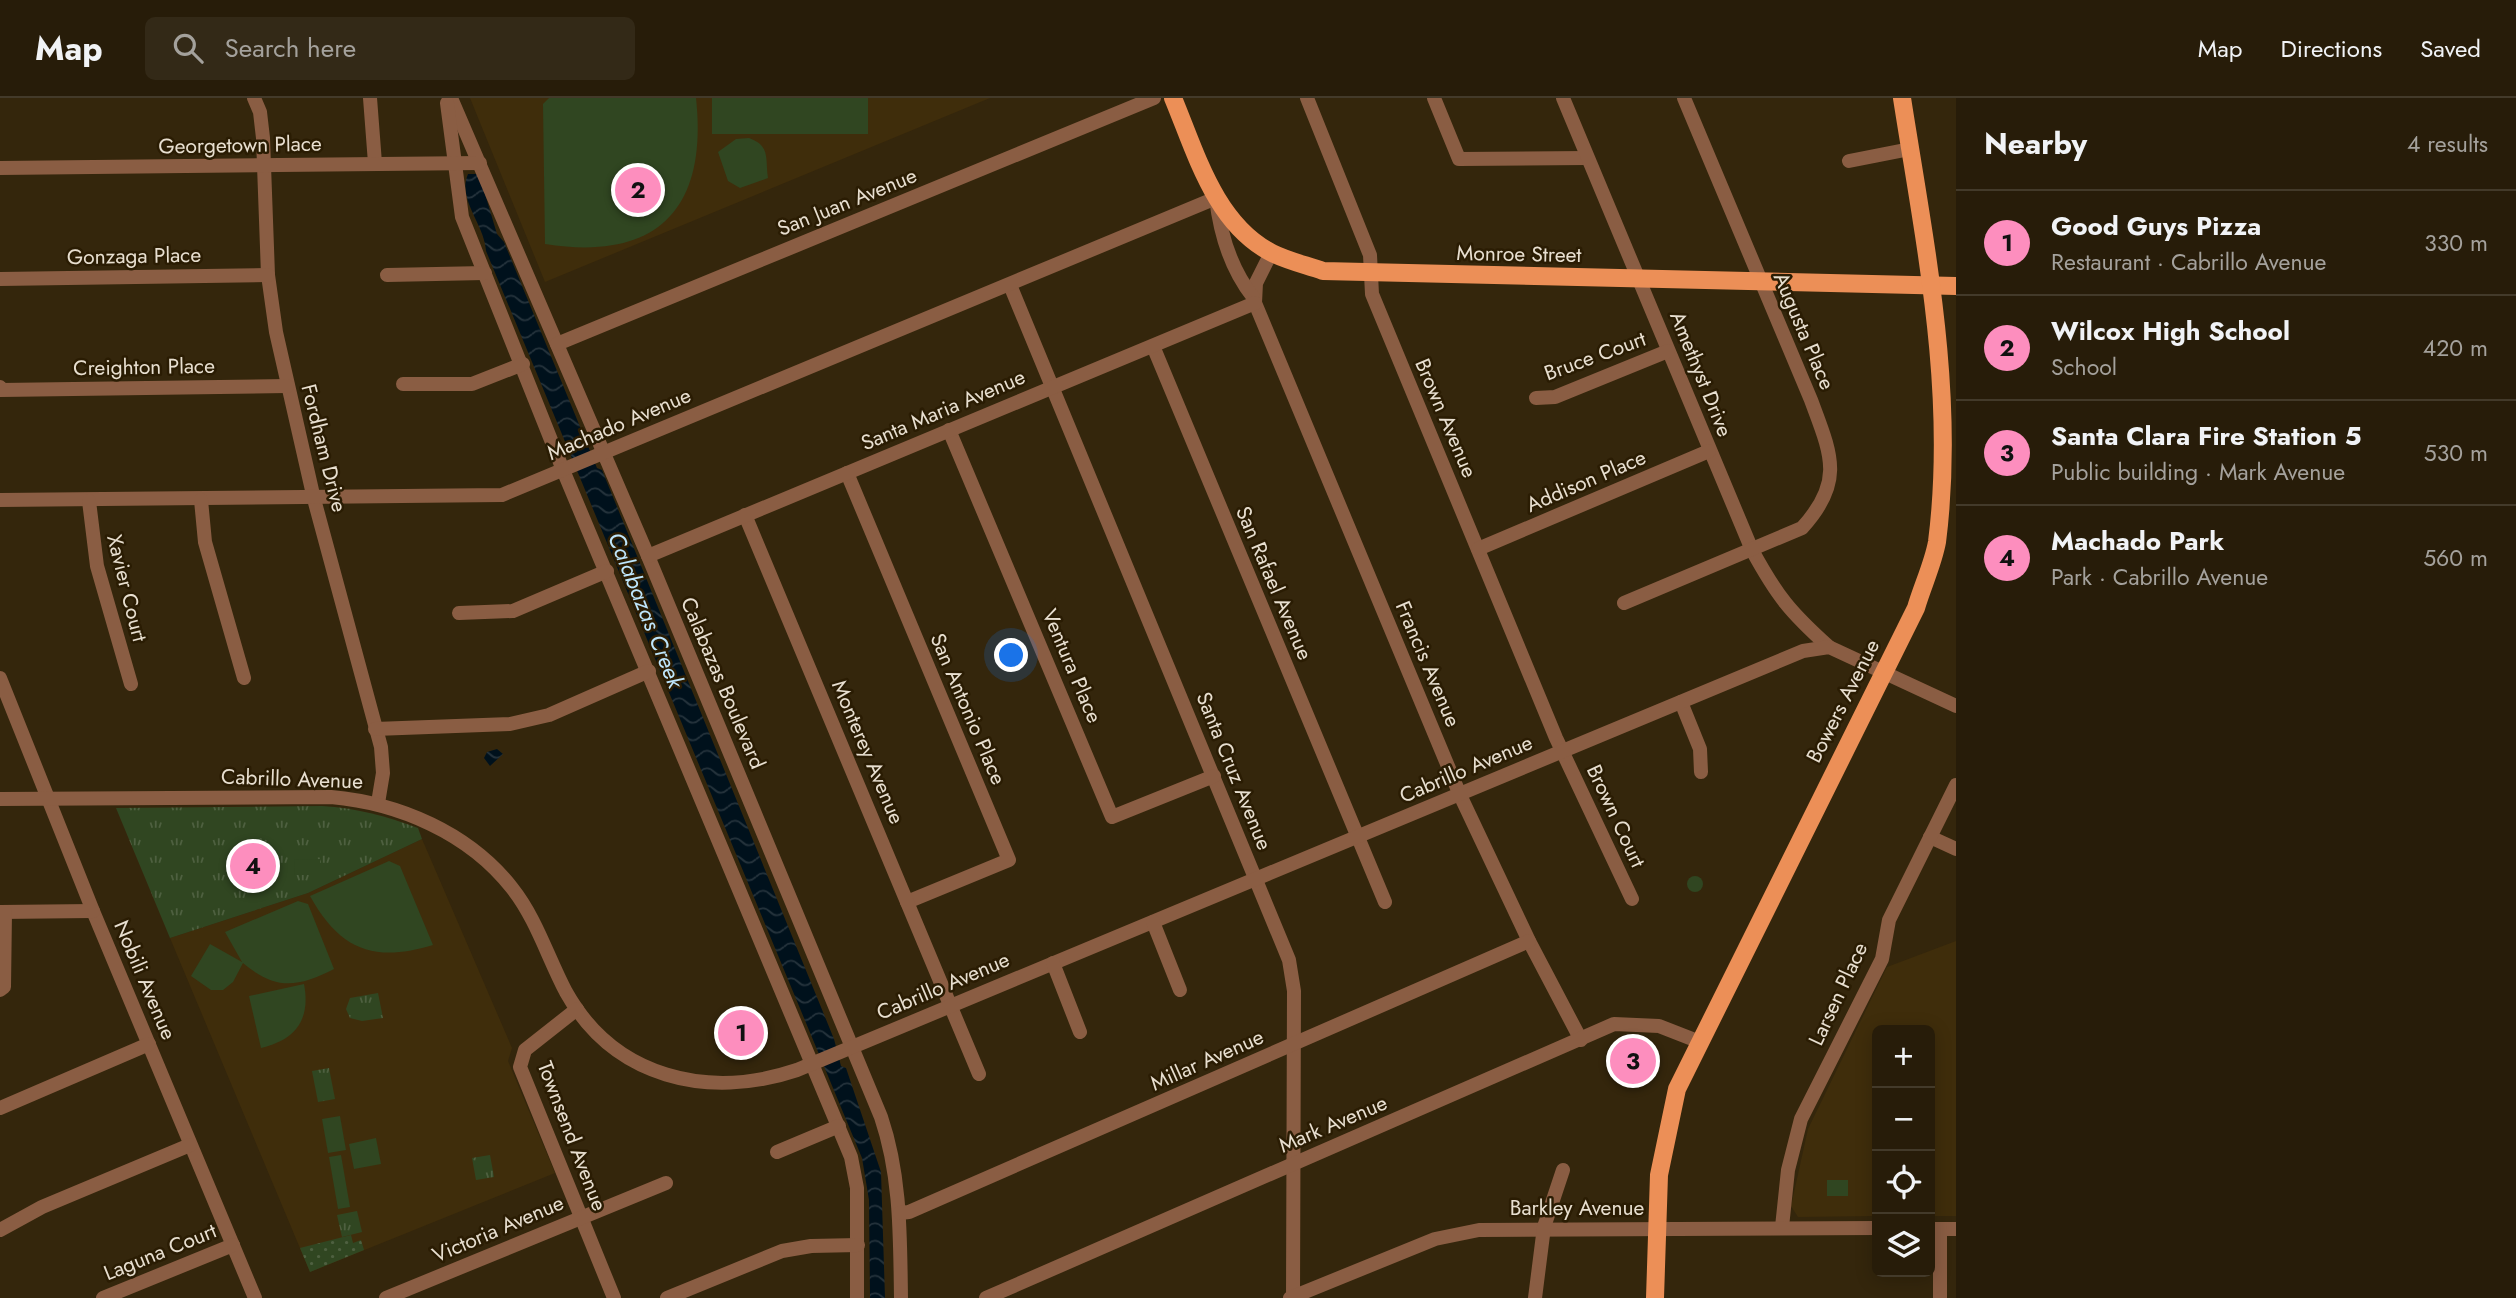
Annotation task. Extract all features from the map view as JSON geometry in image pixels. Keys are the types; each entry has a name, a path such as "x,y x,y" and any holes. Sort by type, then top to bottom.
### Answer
{"main road":[{"name":"Monroe Street","path":"1172,98 1216,198 1244,232 1271,253 1323,271 1956,286"},
{"name":"Bowers Avenue","path":"1655,1298 1659,1175 1677,1088 1916,608 1936,543 1945,428 1941,330 1902,98"}],"street":[{"name":"Fordham Drive","path":"254,98 260,112 263,138 268,275 287,386 314,499 376,729 383,769 378,803"},
{"path":"370,98 375,163"},
{"name":"Calabazas Boulevard","path":"449,98 480,163 556,344 598,456 648,556 853,1046 894,1156 900,1213 901,1298"},
{"name":"Calabazas Boulevard","path":"449,98 462,217 523,365 570,468 607,571 649,671 824,1058 839,1126 858,1188 858,1298"},
{"name":"San Juan Avenue","path":"556,344 1154,98"},
{"name":"Brown Avenue","path":"1307,98 1370,255 1372,294 1563,751"},
{"path":"1434,98 1459,159 1587,158"},
{"name":"Amethyst Drive","path":"1563,98 1752,550 1775,593 1791,613 1829,647"},
{"name":"Augusta Place","path":"1624,603 1802,528 1819,510 1830,488 1829,449 1684,98"},
{"path":"1849,161 1910,149"},
{"name":"Georgetown Place","path":"0,168 480,163"},
{"name":"Machado Avenue","path":"0,500 314,499 502,495 1216,198"},
{"name":"Francis Avenue","path":"1216,198 1219,228 1243,284 1254,300 1460,795 1529,941 1581,1040"},
{"path":"1254,300 1262,269 1271,253"},
{"path":"387,275 485,274"},
{"name":"Gonzaga Place","path":"0,279 268,275"},
{"name":"Santa Cruz Avenue","path":"1010,285 1256,878 1293,974 1292,1298"},
{"name":"Santa Maria Avenue","path":"648,556 1153,346 1254,300"},
{"name":"San Rafael Avenue","path":"1153,346 1385,902"},
{"name":"Bruce Court","path":"1536,398 1555,397 1668,351"},
{"path":"403,384 472,384 523,365"},
{"name":"Creighton Place","path":"1,389 287,386"},
{"name":"Ventura Place","path":"949,430 1112,817 1214,776"},
{"name":"Addison Place","path":"1478,549 1709,451"},
{"name":"San Antonio Place","path":"846,473 1009,860 908,902"},
{"name":"Xavier Court","path":"89,500 97,566 131,684"},
{"path":"201,500 205,542 244,678"},
{"name":"Monterey Avenue","path":"746,515 979,1074"},
{"path":"459,613 513,611 607,571"},
{"path":"1829,647 1956,706"},
{"name":"Cabrillo Avenue","path":"0,799 331,797 378,803 427,821 473,851 511,887 577,1009 602,1037 655,1072 682,1079 736,1084 775,1078 1803,651 1829,647"},
{"path":"376,729 510,724 549,715 649,671"},
{"name":"Nobili Avenue","path":"0,678 93,911 254,1298"},
{"path":"1681,702 1700,749 1701,772"},
{"name":"Brown Court","path":"1563,751 1632,898"},
{"name":"Larsen Place","path":"1782,1227 1788,1170 1801,1119 1882,959 1889,920 1956,785"},
{"path":"1930,837 1956,849"},
{"path":"0,990 4,987 7,975 2,912 93,911"},
{"path":"1153,922 1180,990"},
{"name":"Millar Avenue","path":"900,1213 909,1212 1529,941"},
{"path":"1052,963 1080,1032"},
{"name":"Townsend Avenue","path":"577,1009 525,1050 520,1067 614,1298"},
{"name":"Mark Avenue","path":"986,1298 1615,1024 1659,1026 1700,1042"},
{"path":"0,1108 149,1044"},
{"path":"777,1152 839,1126"},
{"path":"0,1230 42,1207 190,1145"},
{"path":"1535,1298 1544,1227 1563,1170"},
{"name":"Victoria Avenue","path":"386,1298 666,1182"},
{"name":"Barkley Avenue","path":"1292,1298 1435,1239 1479,1230 1544,1227 1872,1228"},
{"path":"1940,1298 1935,1229 1956,1229"},
{"name":"Laguna Court","path":"103,1298 233,1245"},
{"path":"667,1298 782,1251 811,1246 858,1245"}],"shaded area":[{"path":"470,98 990,98 545,282"},
{"path":"422,839 512,1048 508,1061 555,1173 310,1272 170,938 308,893"},
{"path":"1956,941 1956,1216 1935,1216 1935,1025 1872,1025 1872,1216 1798,1217 1791,1206 1808,1129 1887,967"}],"green space":[{"path":"549,98 696,98 698,137 693,170 683,197 667,219 646,235 618,244 584,247 545,244 543,104"},
{"path":"712,98 868,98 868,134 712,134"},
{"path":"749,138 764,149 768,178 740,188 728,181 718,152 736,139"},
{"path":"322,806 359,811 394,820 418,828 422,839 308,893 170,938 116,808"},
{"path":"320,859 320,875 295,875 294,860"},
{"path":"389,861 400,866 433,945 393,953 361,948 334,929 310,896"},
{"path":"1695,876 1701,878 1701,890 1695,892 1689,890 1687,884 1689,878"},
{"path":"298,901 308,904 334,969 309,980 287,983 266,978 243,963 233,982 223,990 211,990 191,976 210,944 242,962 225,932"},
{"path":"304,984 305,1008 298,1027 283,1040 261,1048 249,996"},
{"path":"378,993 383,1018 362,1021 350,1018 346,1009 350,998"},
{"path":"329,1068 335,1099 318,1102 312,1071"},
{"path":"340,1116 346,1150 328,1153 322,1119"},
{"path":"376,1138 381,1164 354,1169 349,1144"},
{"path":"341,1155 350,1207 338,1209 329,1157"},
{"path":"490,1155 494,1177 476,1180 472,1158"},
{"path":"1827,1180 1848,1180 1848,1196 1827,1196"},
{"path":"357,1211 362,1232 342,1237 337,1215"},
{"path":"351,1235 353,1243 361,1240 364,1250 310,1272 300,1248"}],"water":[{"name":"Calabazas Creek","path":"468,174 479,174 497,234 504,242 597,468 602,470 834,1039 841,1066 846,1068 881,1172 885,1298 870,1298 869,1200 862,1158 486,251 466,193"},
{"path":"497,749 503,754 490,766 484,758 487,752"}],"place":[{"name":"Wilcox High School","path":"638,190"},
{"name":"Machado Park","path":"253,866"},
{"name":"Good Guys Pizza","path":"741,1033"},
{"name":"Santa Clara Fire Station 5","path":"1633,1061"}]}
